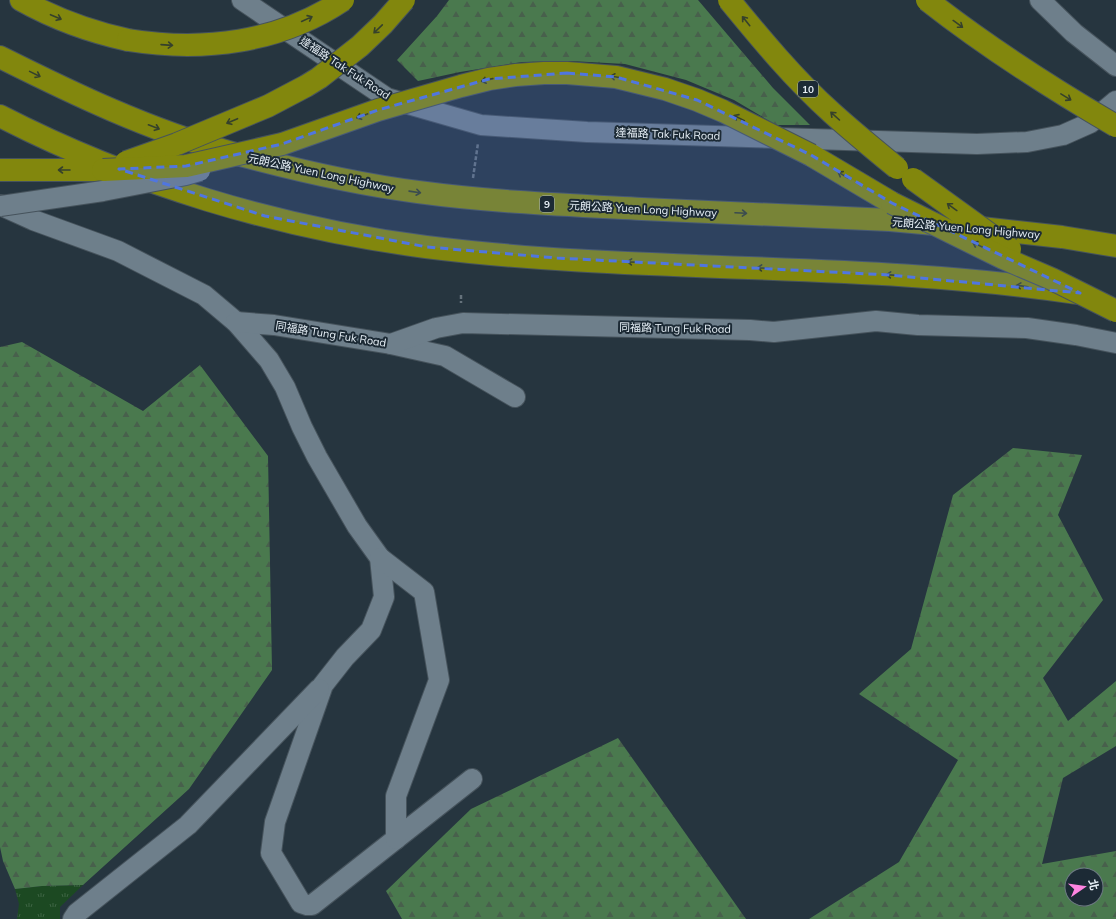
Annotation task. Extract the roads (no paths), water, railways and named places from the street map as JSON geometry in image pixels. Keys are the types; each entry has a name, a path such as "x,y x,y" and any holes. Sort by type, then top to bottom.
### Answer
{"highway":[{"path":"21,0 53,16 102,34 128,40 173,46 237,41 282,30 320,13 343,0"},
{"path":"103,170 177,144 268,106 301,89 319,78 360,46 383,24 404,0"},
{"name":"10","path":"729,0 795,76 852,132 897,168 1052,279"},
{"path":"927,0 1002,55 1064,96 1116,126"},
{"name":"元朗公路 Yuen Long Highway","path":"0,57 68,91 175,135 228,152 362,184 417,192 530,203 890,220 986,228 1062,237 1116,246"},
{"path":"0,170 103,170 186,166 282,144 378,110 489,79 544,73 567,73 616,77 665,89 724,111 811,155 892,203 1003,258 1052,279 1116,311"},
{"path":"0,116 66,148 146,180 265,216 374,239 434,248 549,258 889,274 1061,290 1116,299"}],"street":[{"name":"達福路 Tak Fuk Road","path":"242,0 387,98 481,125 587,132 977,144 1027,142 1063,135 1090,123 1116,101"},
{"path":"1040,0 1074,33 1116,66"},
{"path":"0,205 103,191 186,175 282,144"},
{"path":"0,205 33,220 118,251 204,295 236,322 269,360 285,387 317,457 357,526 380,558 424,592 439,680 396,796 396,839"},
{"name":"同福路 Tung Fuk Road","path":"236,322 274,325 392,344 436,328 463,324 750,330 774,332 876,321 918,325 1027,328 1076,335 1116,343"},
{"path":"392,344 445,356 516,397"},
{"path":"73,919 77,913 188,826 323,685 344,657 371,630 384,596 380,558"},
{"path":"323,685 276,822 272,853 302,903 312,905 472,779"}]}
